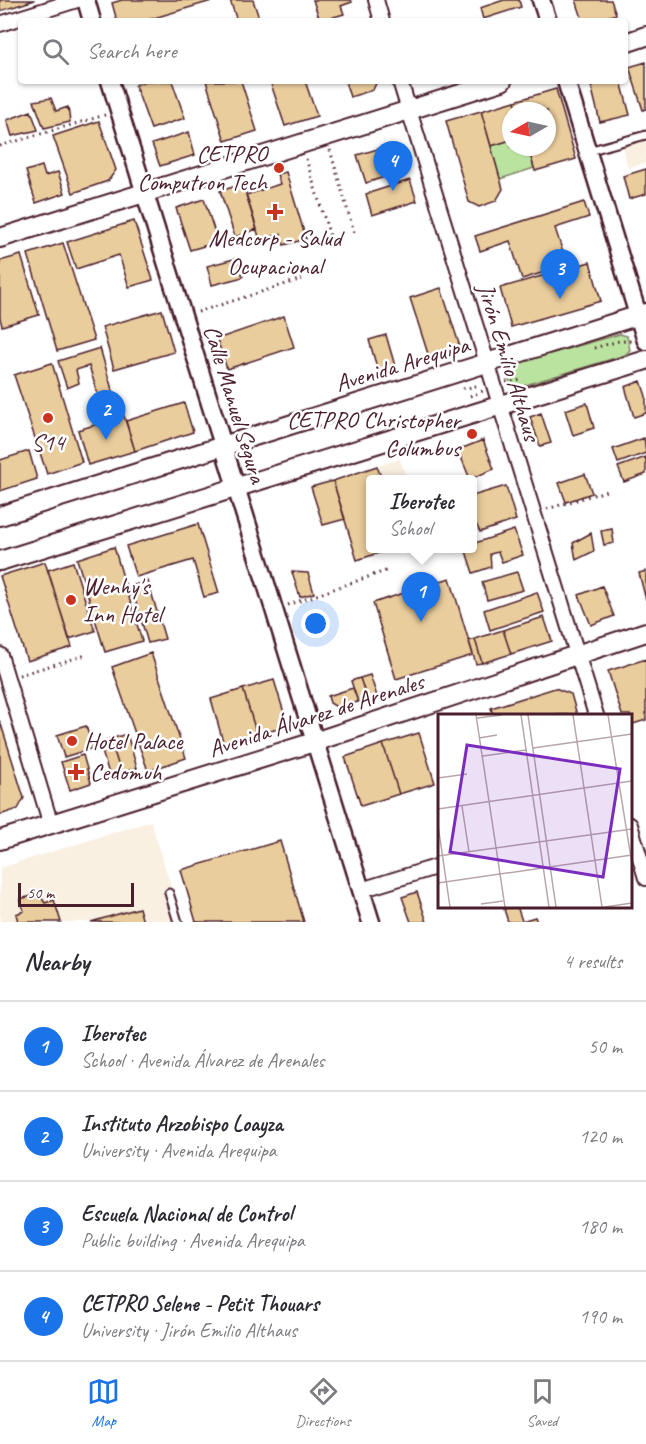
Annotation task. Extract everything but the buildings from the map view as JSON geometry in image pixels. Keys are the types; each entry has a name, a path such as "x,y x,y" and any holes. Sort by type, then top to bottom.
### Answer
{"main road":[{"path":"628,42 646,36"},
{"path":"0,238 492,84"},
{"name":"Avenida Arequipa","path":"0,516 642,314"},
{"path":"0,561 646,360"},
{"name":"Avenida Álvarez de Arenales","path":"0,840 314,742 646,632"}],"street":[{"path":"19,18 77,0"},
{"path":"86,0 91,18"},
{"path":"376,0 381,18"},
{"path":"541,0 547,18"},
{"path":"0,24 18,18"},
{"name":"Calle Manuel Segura","path":"111,84 371,922"},
{"name":"Jirón Emilio Althaus","path":"401,84 596,714"},
{"path":"567,84 642,314 646,341"},
{"path":"0,655 51,825"},
{"path":"631,828 646,878"},
{"path":"361,890 438,866"}],"lane":[{"path":"588,151 646,135"},
{"path":"169,893 178,922"}],"path":[{"path":"0,146 119,110"},
{"path":"325,136 354,232"},
{"path":"302,144 333,246"},
{"path":"182,316 302,279"},
{"path":"532,514 606,491"},
{"path":"273,610 388,570"},
{"path":"7,678 86,655"}],"shaded area":[{"path":"646,140 646,163 628,168 622,146"},
{"path":"400,459 406,475 380,475 377,466"},
{"path":"151,821 182,922 0,922 0,868"}],"green space":[{"path":"502,143 502,156 531,156 534,168 500,179 491,146"},
{"path":"620,334 627,336 630,350 625,355 519,387 511,386 506,370 518,363"}],"place":[{"name":"CETPRO Computron Tech","path":"279,168"},
{"name":"CETPRO Selene - Petit Thouars","path":"393,191"},
{"name":"Medcorp - Salud Ocupacional","path":"275,212"},
{"name":"Escuela Nacional de Control","path":"560,299"},
{"name":"S14","path":"48,418"},
{"name":"CETPRO Christopher Columbus","path":"472,434"},
{"name":"Instituto Arzobispo Loayza","path":"106,440"},
{"name":"Wenhy's Inn Hotel","path":"71,600"},
{"name":"Iberotec","path":"421,622"},
{"name":"Hotel Palace","path":"72,741"},
{"name":"Cedomuh","path":"76,772"}]}
